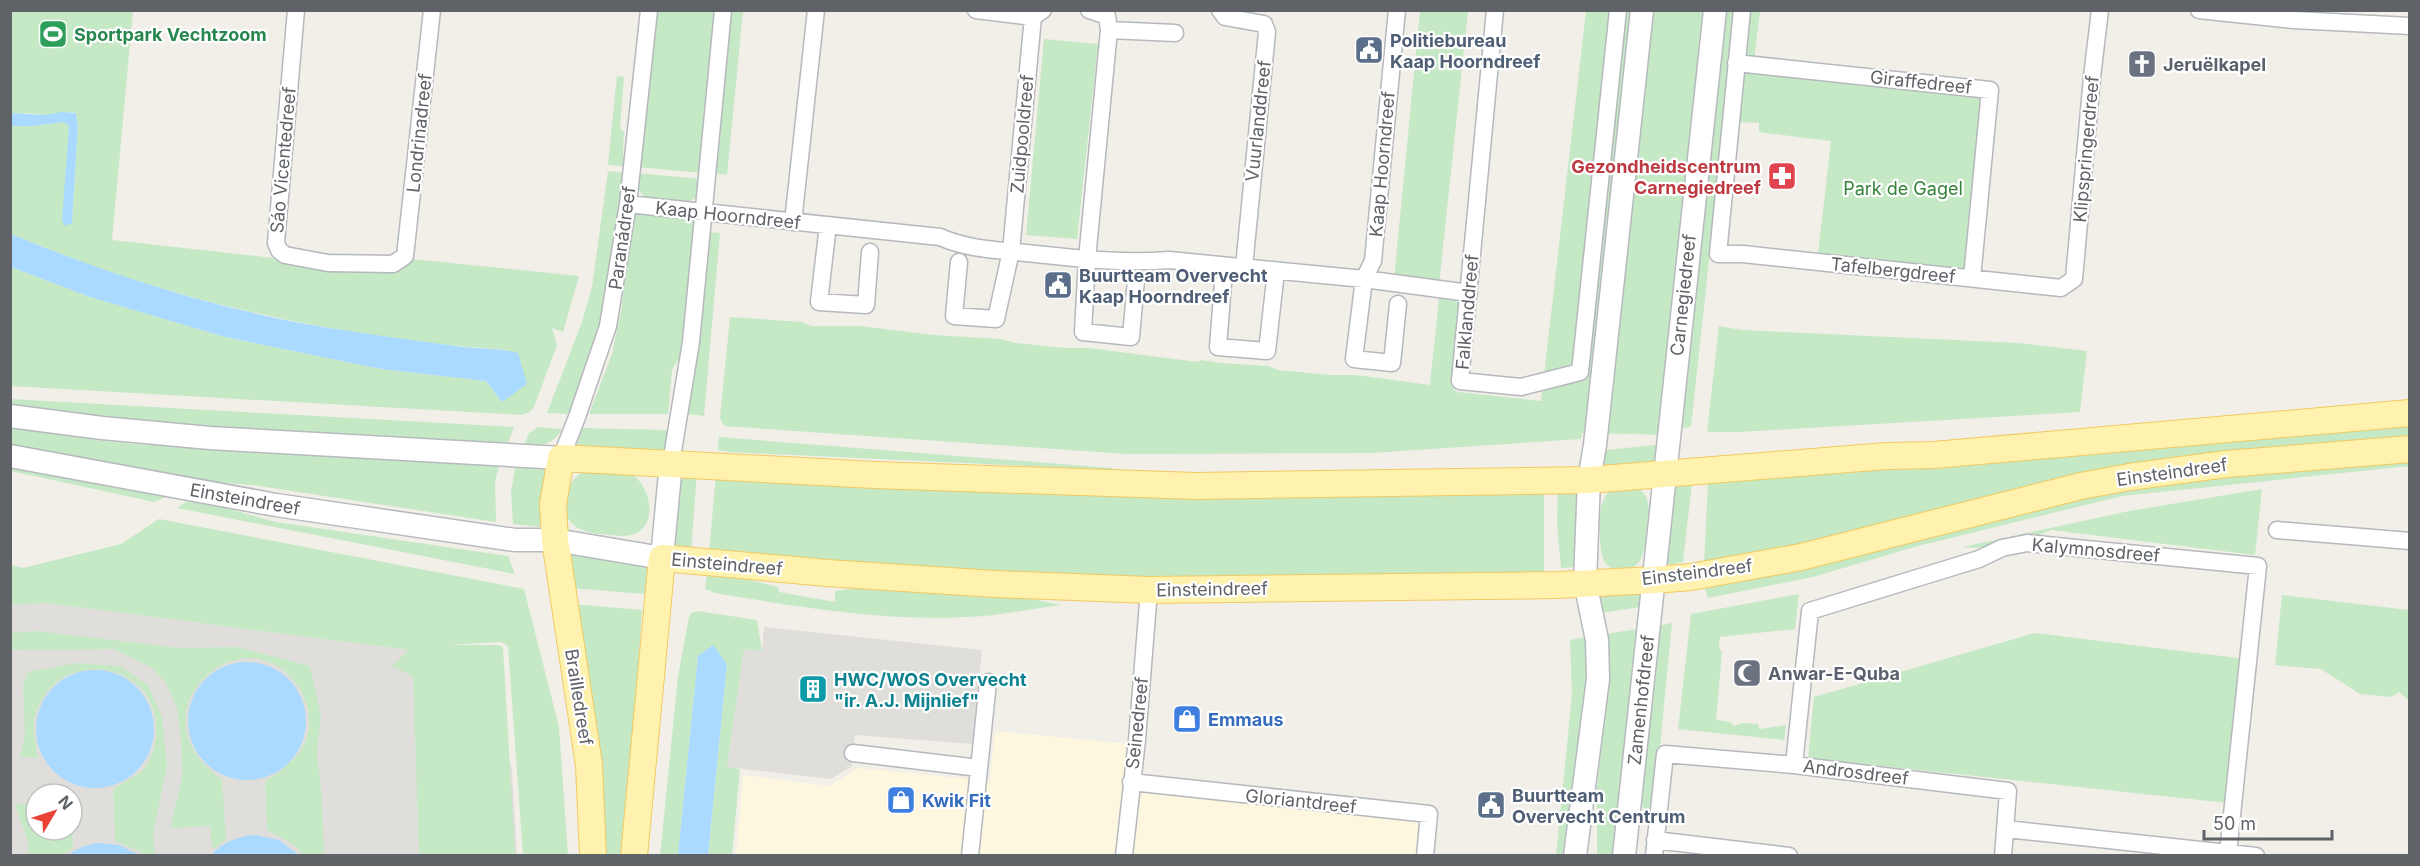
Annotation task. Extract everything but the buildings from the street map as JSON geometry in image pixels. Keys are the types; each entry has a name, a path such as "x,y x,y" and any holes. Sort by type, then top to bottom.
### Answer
{"main road":[{"name":"Einsteindreef","path":"561,458 875,475 1196,486 1589,480 1886,456 1934,455 2409,413"},
{"name":"Einsteindreef","path":"662,558 827,573 995,584 1149,590 1558,585 1654,580 1690,577 1801,557 2081,486 2129,477 2226,464 2409,449"},
{"name":"Brailledreef","path":"561,458 553,504 555,540 589,765 593,855"},
{"path":"634,855 662,558"}],"street":[{"name":"Sáo Vicentedreef","path":"296,10 276,243 285,255 328,263 393,264 405,256"},
{"name":"Londrinadreef","path":"405,256 432,10"},
{"name":"Paranádreef","path":"561,458 578,417 608,326 628,204 649,10"},
{"path":"662,558 671,463 691,342 723,10"},
{"path":"793,222 816,10"},
{"name":"Zuidpooldreef","path":"976,10 1038,14 1011,251"},
{"path":"1089,10 1107,16 1110,30 1087,259 1083,332 1131,337 1136,280"},
{"name":"Vuurlanddreef","path":"1220,10 1225,17 1264,24 1267,32 1244,267"},
{"name":"Kaap Hoorndreef","path":"1397,10 1373,261 1364,279 1354,359 1392,363 1398,304"},
{"name":"Falklanddreef","path":"1495,10 1460,381 1521,387 1580,372 1618,10"},
{"path":"1575,855 1598,679 1597,640 1585,582 1589,480 1595,445 1642,10"},
{"name":"Carnegiedreef","path":"1654,580 1715,10"},
{"name":"Carnegiedreef","path":"1718,254 1742,10"},
{"name":"Klipspringerdreef","path":"2067,285 2074,279 2100,10"},
{"path":"2199,10 2294,20 2409,26"},
{"path":"1110,30 1175,33"},
{"name":"Giraffedreef","path":"1736,63 1990,90 1972,278"},
{"name":"Kaap Hoorndreef","path":"628,204 940,237 959,246 1087,259 1138,262 1169,260 1364,279 1469,293"},
{"path":"828,225 819,302 866,305 870,252"},
{"path":"959,262 954,316 996,320 1011,251"},
{"name":"Tafelbergdreef","path":"1718,254 1743,254 2061,288 2067,285"},
{"path":"1223,283 1218,347 1267,351 1276,271"},
{"name":"Einsteindreef","path":"10,416 102,429 198,437 561,458"},
{"name":"Einsteindreef","path":"10,456 276,506 515,540 555,540 662,558"},
{"path":"2277,530 2409,542"},
{"name":"Kalymnosdreef","path":"1794,765 1810,611 1978,559 2002,548 2027,543 2258,566 2228,853"},
{"name":"Zamenhofdreef","path":"1624,855 1654,580"},
{"name":"Seinedreef","path":"1124,855 1149,590"},
{"path":"970,855 988,682"},
{"path":"853,753 979,768"},
{"name":"Zamenhofdreef","path":"1655,848 1665,754"},
{"name":"Androsdreef","path":"1665,754 1794,765 2008,790 2006,829"},
{"name":"Gloriantdreef","path":"1131,782 1429,814 1425,855"},
{"path":"2003,855 2006,829 2256,855"},
{"path":"1655,848 1789,855"}],"shaded area":[{"path":"47,603 409,650 502,718 512,772 517,855 11,855 10,605"},
{"path":"764,627 982,650 972,744 855,735 852,766 831,779 727,767 744,649 762,650"},
{"path":"995,731 1140,745 1137,782 1426,816 1421,855 736,856 743,775 829,786 859,768 990,781"}],"green space":[{"path":"10,11 133,11 112,240 391,271 411,259 579,276 563,332 552,328 557,345 534,407 528,413 521,415 11,386 11,267 90,297 225,337 381,369 486,381 502,402 509,350 406,340 253,312 153,286 104,270 11,234 11,126 64,122 69,126 63,224 72,223 78,127 77,117 73,112 44,115 11,114"},
{"path":"654,11 719,11 702,173 637,167"},
{"path":"729,11 743,11 727,175 713,173"},
{"path":"1420,11 1468,11 1439,285 1394,279"},
{"name":"Park de Gagel","path":"1586,11 1760,11 1753,69 1990,90 1972,278 1817,262 1831,141 1759,132 1759,123 1724,121 1691,427 1675,429 1674,435 1582,433 1581,439 1370,453 1127,454 724,426 720,418 730,317 802,322 811,326 860,326 934,335 1001,339 1015,343 1089,348 1198,362 1201,360 1268,366 1278,370 1356,375 1430,385 1439,298 1459,302 1453,389 1458,392 1541,401"},
{"path":"1044,39 1098,44 1077,239 1026,235"},
{"path":"617,76 624,77 620,128 624,132 625,166 608,165"},
{"path":"608,171 626,173 622,224 597,338 568,414 547,413 582,322 592,287"},
{"path":"637,173 701,179 700,195 690,201 645,197 636,188"},
{"path":"643,212 687,216 696,223 685,348 672,370 668,414 589,414 612,354 621,311 632,223 635,216"},
{"path":"707,232 720,233 704,416 688,414"},
{"path":"1719,326 1742,330 2018,343 2087,351 2080,412 1707,432"},
{"path":"10,399 514,427 507,445 144,424 11,411"},
{"path":"2409,421 2409,437 2052,480 1844,536 1704,564 1708,482"},
{"path":"10,423 82,433 94,440 133,444 500,462 495,482 496,522 252,485 198,481 11,448"},
{"path":"538,427 562,429 546,444 524,446 529,433"},
{"path":"583,428 667,430 664,453 575,449"},
{"path":"719,437 1116,470 729,452 718,450"},
{"path":"1657,445 1655,467 1602,470 1604,450"},
{"path":"2391,459 2409,460 2409,466 2122,496 1914,547 1813,577 1708,598 1703,583 2121,487"},
{"path":"516,462 558,464 543,527 513,524 511,493"},
{"path":"11,463 166,497 154,502 11,471"},
{"path":"590,469 627,473 638,479 647,494 649,512 644,527 637,533 624,536 597,534 582,530 572,523 566,511 566,496 577,476"},
{"path":"681,471 697,472 691,552 674,550"},
{"path":"716,473 1544,488 1544,574 1155,578 963,570 709,554"},
{"path":"1692,483 1683,562 1667,565 1672,485"},
{"path":"1586,487 1578,567 1561,568 1557,524 1558,488"},
{"path":"1638,488 1646,496 1649,509 1644,551 1639,562 1634,566 1622,570 1615,569 1605,563 1601,551 1602,503 1611,489"},
{"path":"2262,489 2255,555 2051,530 2008,544 1963,547 2129,511"},
{"path":"188,501 203,502 276,522 508,556 515,574 177,508"},
{"path":"159,519 524,589 559,727 568,855 523,855 508,646 501,642 447,645 499,645 503,647 515,855 419,855 413,676 392,666 409,650 47,603 11,605 11,565 23,568 121,544"},
{"path":"565,555 649,564 645,594 569,588"},
{"path":"707,571 778,587 779,592 835,602 835,591 878,585 1002,593 1061,605 993,615 950,618 849,613 715,593 705,589"},
{"path":"1642,589 1640,607 1602,613 1591,592"},
{"path":"1799,594 1795,629 1720,637 1719,648 1722,652 1716,720 1731,722 1734,726 1742,723 1758,724 1759,729 1786,725 1784,740 1678,729 1691,614"},
{"path":"2282,595 2409,610 2409,701 2399,692 2392,697 2360,694 2321,669 2275,665"},
{"path":"572,604 642,610 625,855 604,855 603,776"},
{"path":"698,611 757,620 762,651 744,649 727,767 740,769 732,855 708,855 727,664 698,656 678,855 660,856 678,676 689,617 691,613"},
{"path":"1672,623 1654,809 1643,808 1641,792 1658,626"},
{"path":"1638,629 1615,855 1597,856 1597,789 1607,682 1605,634"},
{"path":"36,631 181,648 237,647 310,666 321,716 317,753 324,855 304,855 292,843 267,830 265,781 297,755 307,738 309,728 305,700 290,676 267,661 243,659 220,666 201,682 188,703 186,728 196,754 222,779 226,840 212,849 210,826 170,828 182,777 181,738 177,708 165,682 151,667 113,649 11,650 11,633"},
{"path":"2035,633 2246,659 2228,803 1808,758 1814,697"},
{"path":"1586,637 1586,691 1575,790 1562,855 1556,856 1572,694 1570,640"},
{"path":"77,663 120,666 148,685 162,717 167,766 153,834 155,855 144,855 115,841 113,789 143,769 151,756 156,736 153,707 141,689 125,676 105,670 84,670 64,677 47,691 36,713 34,730 38,758 20,757 25,734 23,685 28,672"},
{"path":"24,804 24,830 15,805"},
{"path":"27,842 73,842 73,848 63,855 29,855"}],"water":[{"path":"63,112 76,113 78,127 72,223 65,226 62,221 69,126 64,122 10,126 11,114 14,113 44,115"},
{"path":"11,234 127,277 248,312 329,328 518,353 527,384 502,402 486,381 381,369 225,337 90,297 11,267"},
{"path":"713,645 727,664 708,855 678,855 698,656"},
{"path":"247,662 269,667 289,679 301,699 306,721 301,743 289,763 269,775 247,780 225,775 205,763 193,743 188,721 193,699 205,679 225,667"},
{"path":"84,671 106,671 128,680 144,696 153,718 153,740 144,762 128,778 106,787 84,787 84,782 71,782 62,778 46,762 37,740 37,718 46,696 62,680"},
{"path":"257,835 279,840 299,855 211,855 232,840"},
{"path":"97,843 119,845 139,855 67,855 82,847"}],"place":[{"name":"Sportpark Vechtzoom","path":"53,34"},
{"name":"Politiebureau Kaap Hoorndreef","path":"1369,50"},
{"name":"Jeruëlkapel","path":"2142,64"},
{"name":"Gezondheidscentrum Carnegiedreef","path":"1782,176"},
{"name":"Buurtteam Overvecht Kaap Hoorndreef","path":"1058,285"},
{"name":"Anwar-E-Quba","path":"1747,673"},
{"name":"HWC/WOS Overvecht \"ir. A.J. Mijnlief\"","path":"813,689"},
{"name":"Emmaus","path":"1187,719"},
{"name":"Kwik Fit","path":"901,800"},
{"name":"Buurtteam Overvecht Centrum","path":"1491,805"}]}
